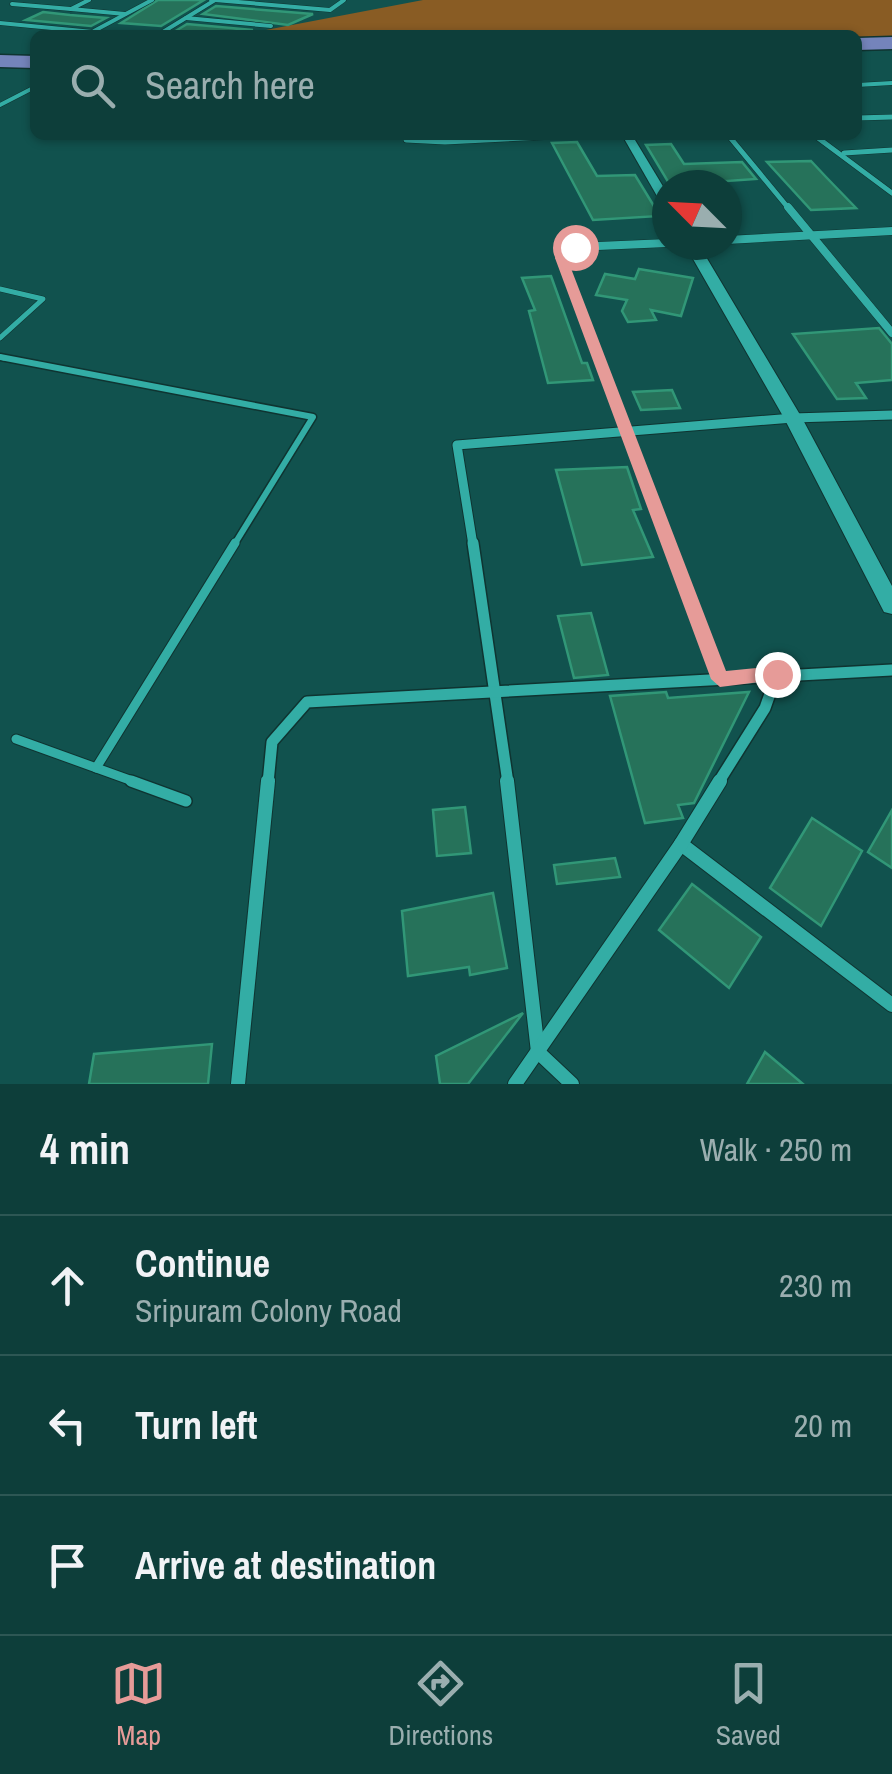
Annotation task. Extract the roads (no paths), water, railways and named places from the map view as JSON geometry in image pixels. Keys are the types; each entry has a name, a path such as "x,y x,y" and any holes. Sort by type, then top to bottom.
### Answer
{"main road":[{"path":"862,44 892,43"},
{"path":"862,52 892,52"},
{"path":"0,64 30,66"}],"street":[{"path":"0,10 21,0"},
{"path":"71,9 89,0"},
{"path":"97,30 152,0"},
{"path":"166,30 213,0 330,10 344,0"},
{"path":"274,5 282,0"},
{"path":"12,4 125,14"},
{"path":"186,18 271,26"},
{"path":"0,22 74,30"},
{"path":"862,84 892,83"},
{"path":"862,118 892,117"},
{"path":"406,140 470,140"},
{"path":"630,140 652,177"},
{"path":"732,140 892,332"},
{"path":"822,140 890,189"},
{"path":"843,153 892,150"},
{"path":"742,239 892,231"},
{"path":"652,243 575,247 563,251 561,258 720,679"},
{"path":"701,260 794,418 892,606"},
{"path":"572,1084 538,1052 497,690 457,445 794,418 892,415"},
{"path":"238,1084 272,742 307,702 892,670"},
{"path":"516,1084 681,844 766,708 777,674"},
{"path":"681,844 892,1006"}],"lane":[{"path":"0,105 30,90"},
{"path":"0,96 14,98"},
{"path":"0,290 43,299 0,338"},
{"path":"0,358 313,418 96,768"},
{"path":"16,739 186,802"}]}
